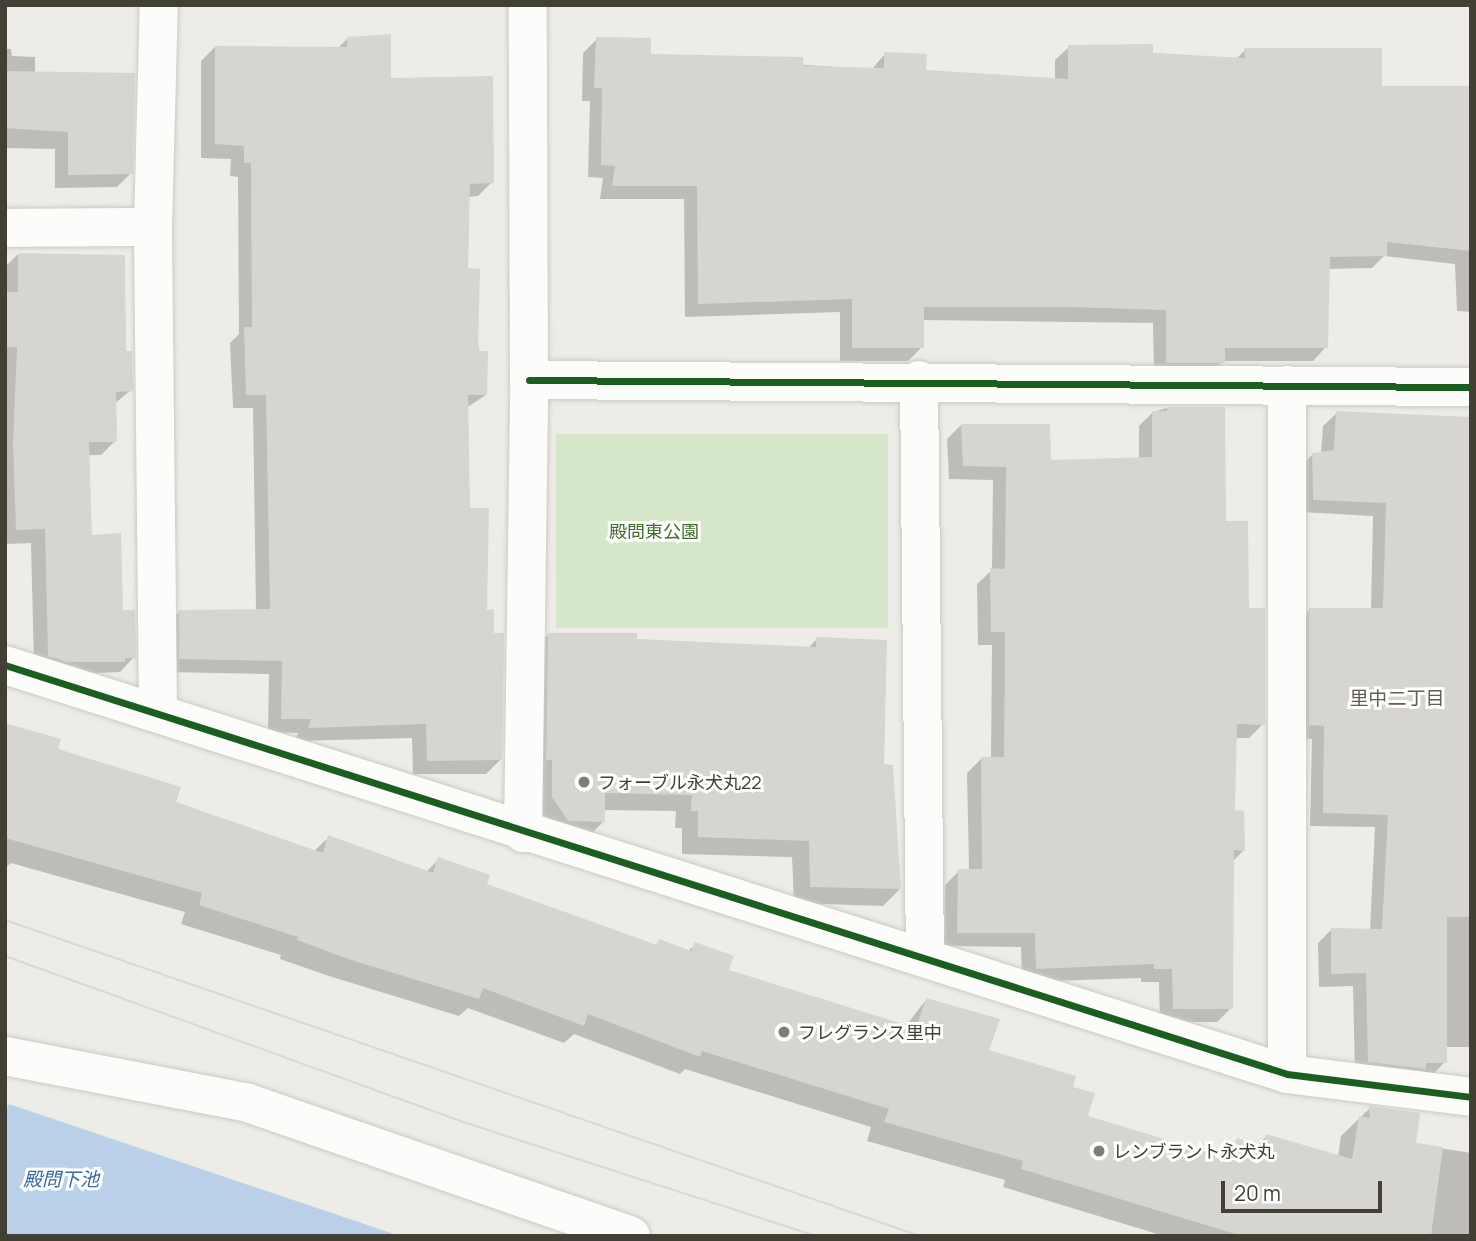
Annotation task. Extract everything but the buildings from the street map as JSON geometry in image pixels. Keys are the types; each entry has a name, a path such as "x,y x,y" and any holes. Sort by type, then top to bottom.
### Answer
{"street":[{"path":"158,710 153,227 159,5"},
{"path":"523,833 529,380 528,5"},
{"path":"5,228 153,227"},
{"path":"529,380 919,380 1471,387"},
{"path":"919,380 925,958"},
{"path":"1287,385 1287,1074"},
{"path":"5,665 158,710 523,833 1287,1074 1471,1097"},
{"path":"5,1056 248,1103 631,1236"}],"green space":[{"name":"殿問東公園","path":"556,434 888,434 888,628 556,628"}],"water":[{"name":"殿問下池","path":"9,1104 400,1236 5,1236 5,1113"}],"tram line":[{"path":"5,920 920,1236"},
{"path":"5,956 460,1121 817,1236"}],"cycle path":[{"path":"529,380 1471,387"},
{"path":"5,665 1287,1074 1471,1097"}],"place":[{"name":"フォーブル永犬丸22","path":"584,782"},
{"name":"フレグランス里中","path":"784,1032"},
{"name":"レンブラント永犬丸","path":"1099,1151"}],"district":[{"name":"里中二丁目","path":"1397,699"}]}
